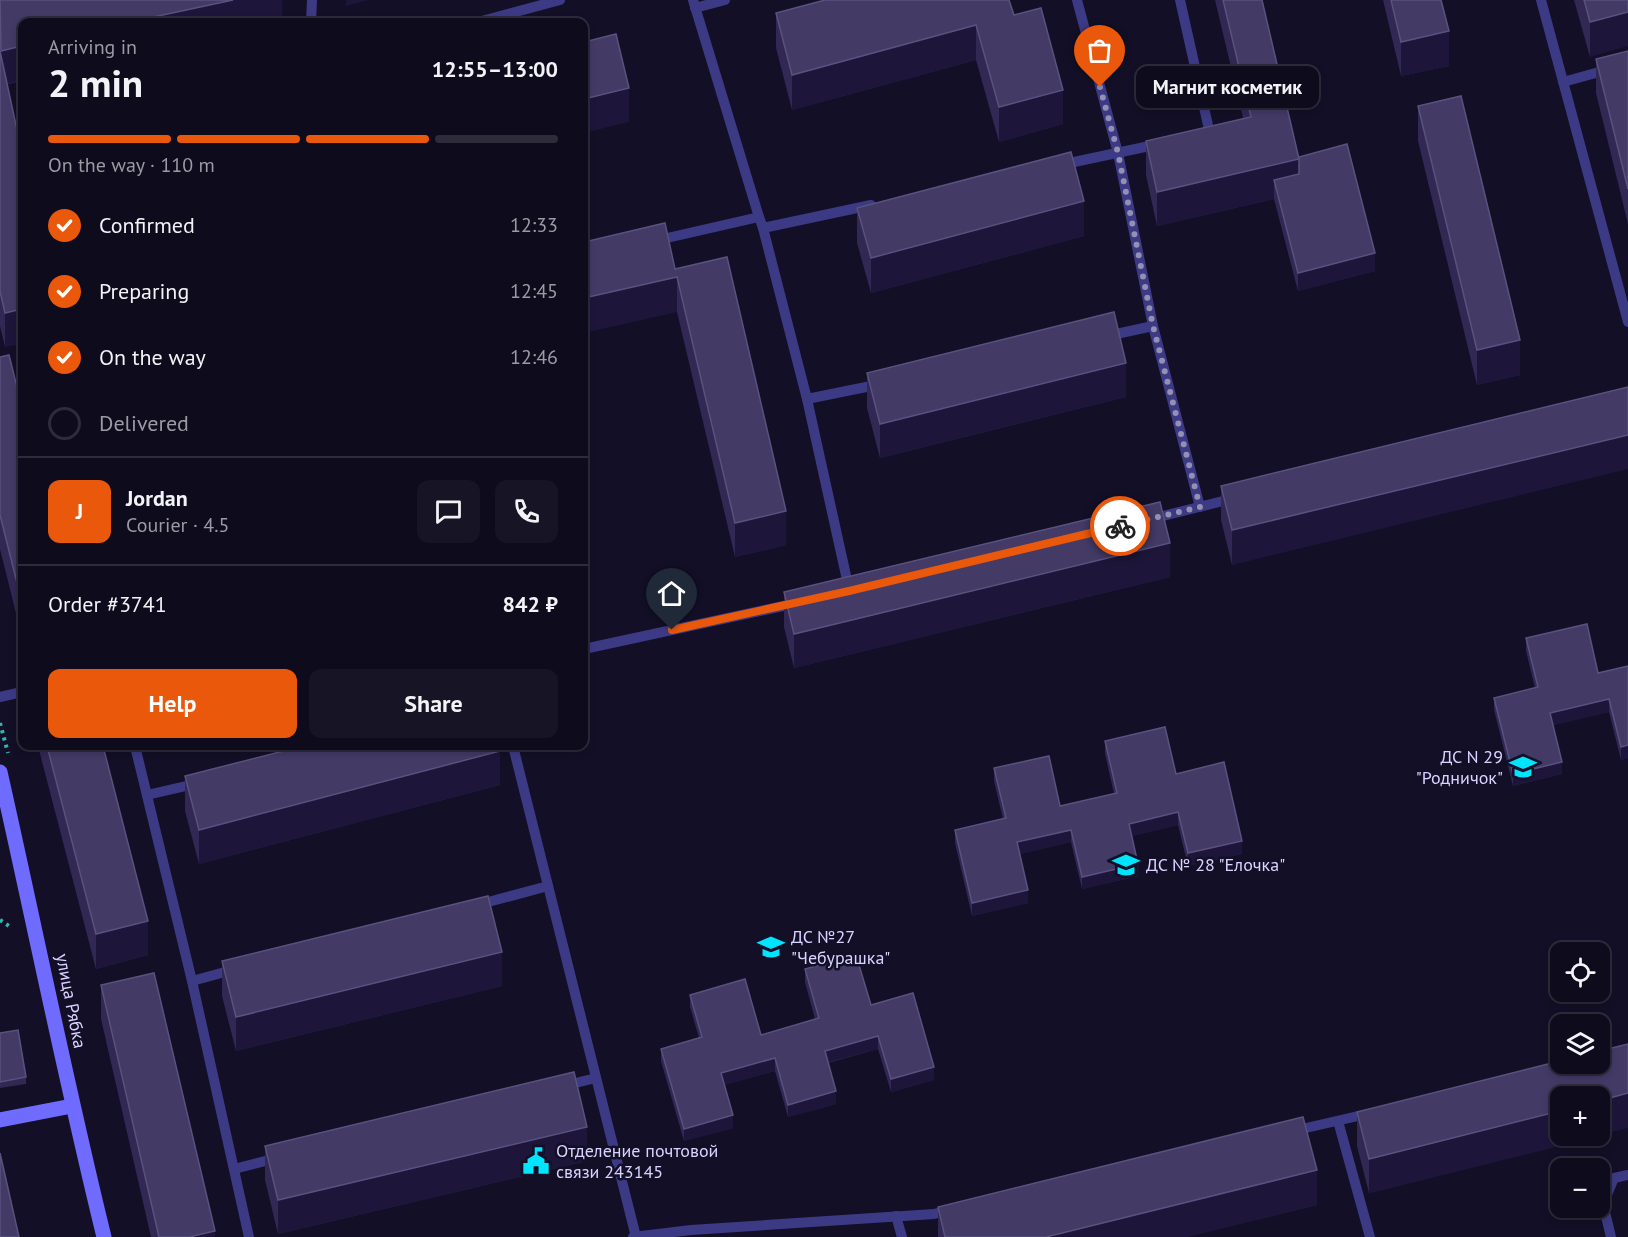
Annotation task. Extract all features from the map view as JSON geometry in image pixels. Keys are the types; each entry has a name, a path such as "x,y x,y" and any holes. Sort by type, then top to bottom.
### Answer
{"street":[{"name":"улица Рябка","path":"0,772 40,948 72,1106 104,1237"},
{"path":"0,1119 72,1106"}],"lane":[{"path":"311,18 312,0"},
{"path":"493,18 560,0"},
{"path":"725,0 694,4 761,223 855,590 838,594"},
{"path":"1077,0 1118,153 1153,326 1200,507"},
{"path":"1180,0 1210,134 1198,136"},
{"path":"1541,0 1628,322"},
{"path":"1563,82 1628,64"},
{"path":"1049,167 1176,141"},
{"path":"638,244 878,204"},
{"path":"1095,338 1153,326"},
{"path":"807,399 888,382"},
{"path":"1143,521 1246,496"},
{"path":"588,648 803,602"},
{"path":"0,697 18,693"},
{"path":"136,750 192,981 249,1237"},
{"path":"514,750 635,1237 691,1230 934,1214 957,1208"},
{"path":"147,795 215,779"},
{"path":"468,908 548,886"},
{"path":"192,981 250,965"},
{"path":"551,1089 596,1078"},
{"path":"1280,1134 1383,1110"},
{"path":"1338,1121 1370,1237"},
{"path":"234,1169 290,1154"},
{"path":"1611,1237 1603,1204 1614,1178 1628,1175"},
{"path":"896,1216 902,1237"}],"path":[{"path":"0,716 1,723"}],"building":[{"path":"0,0 233,0 149,18 18,18 18,47 1,51"},
{"path":"825,0 1009,0 1014,15 1041,8 1063,90 999,107 976,25 792,75 776,13"},
{"path":"1223,0 1262,0 1299,159 1157,192 1146,141 1251,117"},
{"path":"1391,0 1441,0 1449,31 1401,42"},
{"path":"1584,0 1628,0 1628,12 1590,22"},
{"path":"616,34 629,88 588,98 588,41"},
{"path":"0,51 18,134 18,310 5,313 0,291"},
{"path":"1628,51 1628,189 1596,59"},
{"path":"1461,96 1520,340 1477,350 1418,106"},
{"path":"1347,144 1375,253 1298,273 1274,180 1299,174 1299,157"},
{"path":"1071,152 1084,201 871,258 857,208"},
{"path":"665,223 675,269 727,257 786,511 735,523 677,277 588,297 588,241"},
{"path":"1114,312 1126,363 880,424 867,373"},
{"path":"9,355 18,391 18,587 0,515 0,357"},
{"path":"1628,387 1628,435 1232,530 1221,486"},
{"path":"1160,502 1170,543 794,634 784,592"},
{"path":"1587,624 1598,673 1628,666 1628,745 1621,747 1609,699 1550,713 1562,762 1513,774 1494,698 1538,687 1526,638"},
{"path":"1165,727 1176,774 1224,762 1242,841 1188,853 1178,812 1129,824 1138,864 1082,877 1071,830 1017,842 1028,890 972,903 955,830 1006,818 994,768 1049,756 1060,806 1117,793 1105,741"},
{"path":"48,750 104,750 148,921 96,934"},
{"path":"287,750 500,751 199,830 185,776"},
{"path":"488,896 502,952 236,1017 222,961"},
{"path":"856,955 871,1005 913,993 934,1067 891,1079 878,1036 825,1051 836,1091 788,1105 775,1058 721,1073 733,1115 684,1129 661,1049 702,1037 690,995 745,979 761,1035 819,1018 805,969"},
{"path":"154,973 215,1231 189,1237 159,1237 101,985"},
{"path":"18,1030 26,1077 0,1082 0,1033"},
{"path":"1628,1044 1628,1093 1610,1098 1610,1086 1550,1086 1550,1114 1369,1159 1357,1112 1550,1064 1550,1074 1610,1074 1610,1048"},
{"path":"574,1072 587,1127 278,1200 265,1146"},
{"path":"1303,1117 1317,1170 1046,1237 945,1237 938,1207"},
{"path":"0,1153 19,1237 0,1237"}],"way so far":[{"path":"1100,87 1118,153 1153,326 1200,507 1120,526"}],"place":[{"name":"Магнит косметик","path":"1100,87"},
{"name":"ДС N 29 \"Родничок\"","path":"1523,767"},
{"name":"ДС № 28 \"Елочка\"","path":"1126,865"},
{"name":"ДС №27 \"Чебурашка\"","path":"771,947"},
{"name":"Отделение почтовой связи 243145","path":"536,1161"}],"route":[{"path":"672,630 849,591 1120,526"}]}
